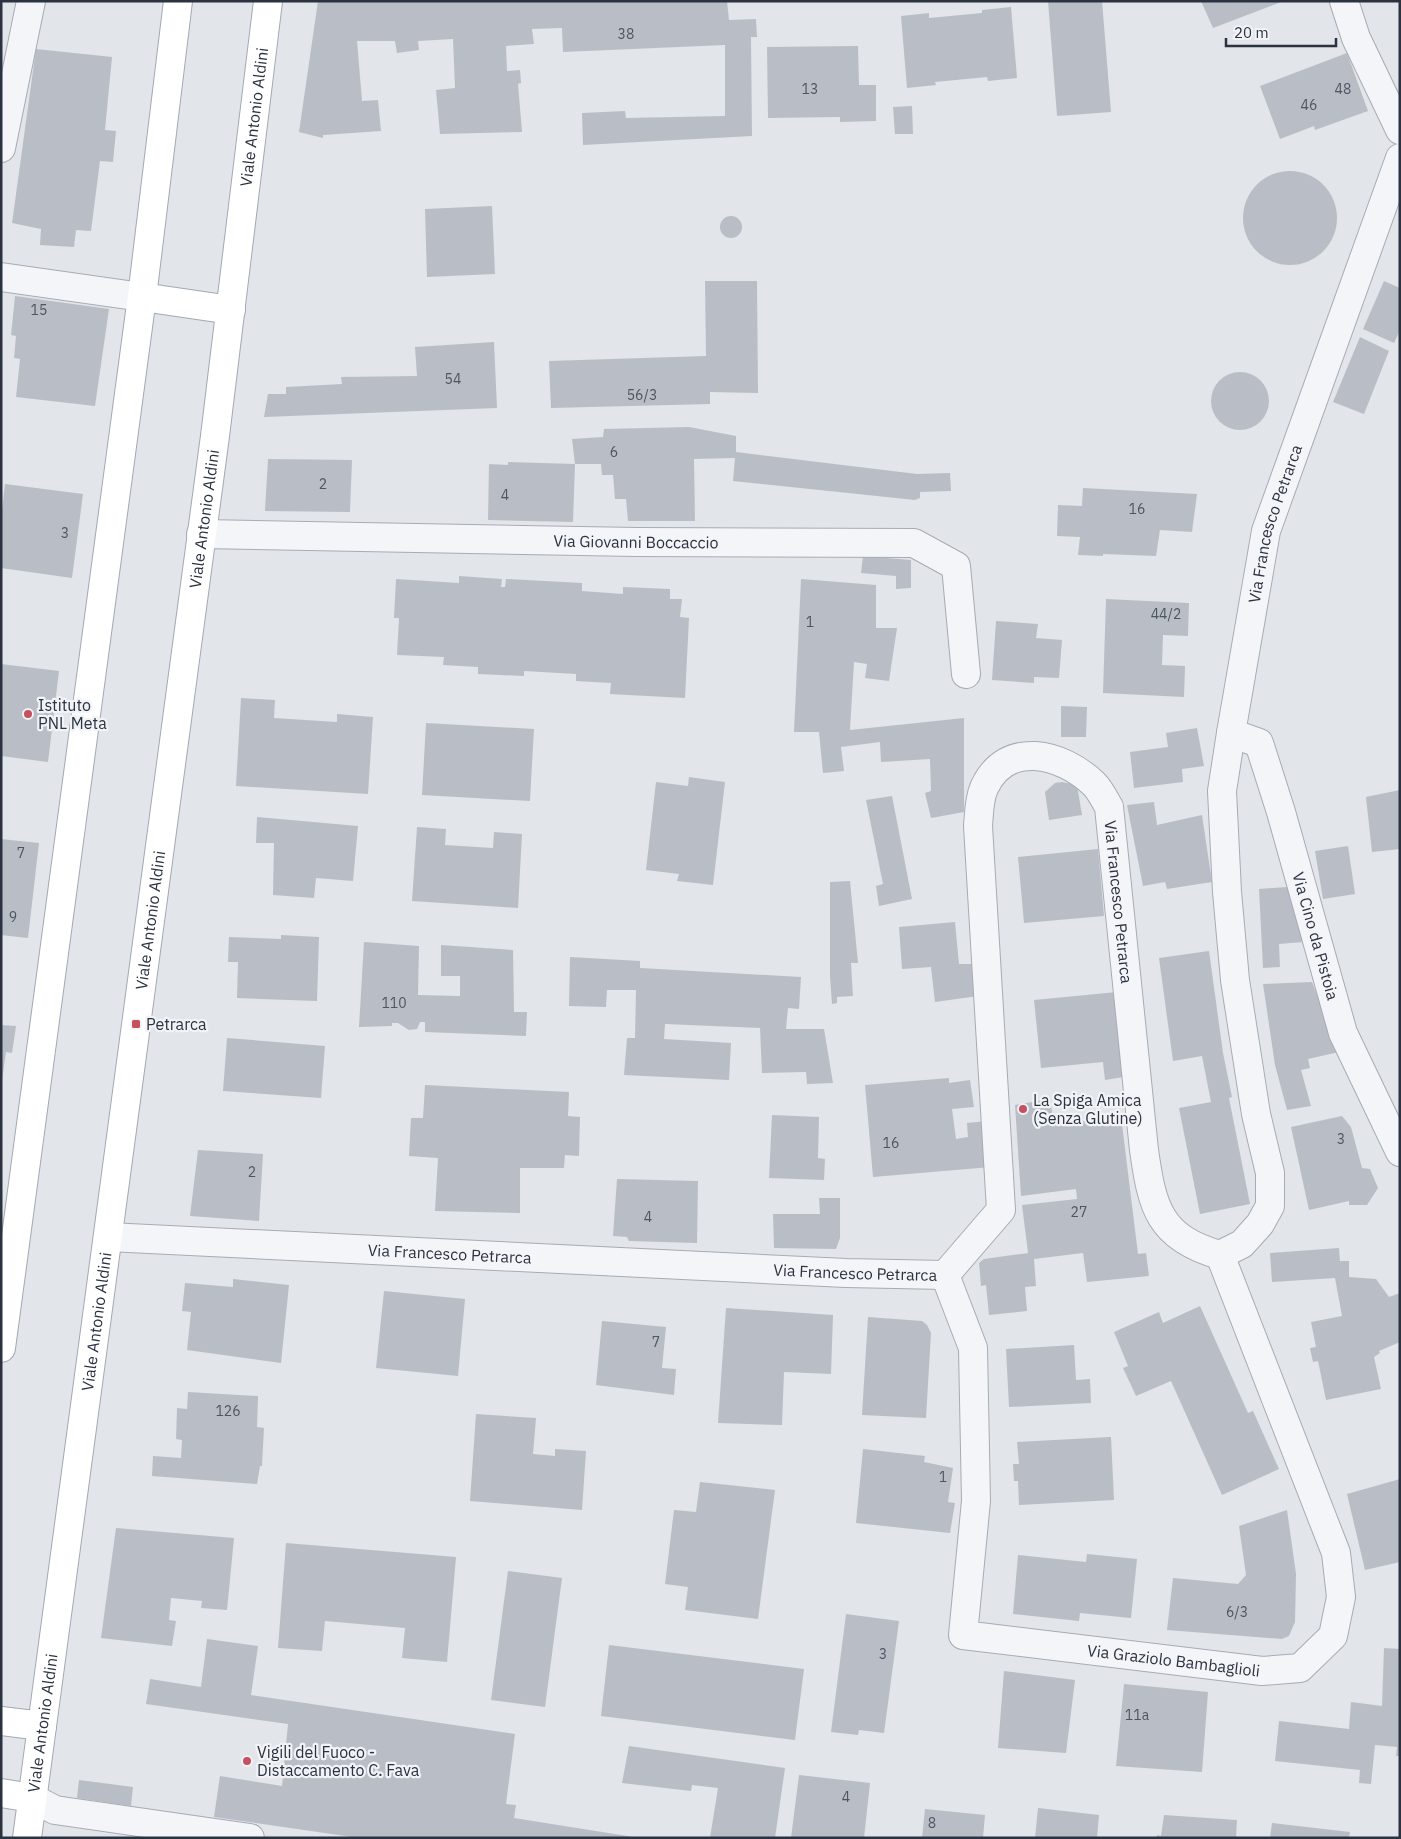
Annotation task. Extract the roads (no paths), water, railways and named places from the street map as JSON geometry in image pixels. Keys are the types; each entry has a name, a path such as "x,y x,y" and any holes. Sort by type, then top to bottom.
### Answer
{"main road":[{"path":"1,1348 142,297 178,1"},
{"name":"Viale Antonio Aldini","path":"27,1838 231,310 268,1"},
{"path":"142,297 231,310"},
{"path":"1,1721 42,1726"},
{"path":"1,1793 32,1798"}],"street":[{"path":"1,148 31,1"},
{"path":"1344,1 1356,38 1400,130"},
{"name":"Via Francesco Petrarca","path":"108,1237 836,1273 946,1275 1001,1210 978,826 984,788 1002,764 1020,755 1049,757 1074,771 1095,785 1109,807 1150,1188 1164,1221 1178,1238 1200,1250 1220,1255 1242,1244 1260,1224 1270,1206 1270,1174 1256,1114 1235,980 1227,892 1222,792 1266,531 1400,158"},
{"path":"1,277 142,297"},
{"name":"Via Giovanni Boccaccio","path":"201,534 627,542 914,543 956,566 966,674"},
{"name":"Via Cino da Pistoia","path":"1231,732 1259,743 1281,812 1343,1033 1400,1152"},
{"name":"Via Graziolo Bambaglioli","path":"946,1275 973,1348 976,1501 963,1635 1262,1670 1300,1668 1333,1636 1341,1597 1336,1553 1220,1255"},
{"path":"32,1798 55,1810 250,1838"}],"place":[{"name":"Istituto PNL Meta","path":"28,714"},
{"name":"Petrarca","path":"136,1024"},
{"name":"La Spiga Amica (Senza Glutine)","path":"1023,1109"},
{"name":"Vigili del Fuoco - Distaccamento C. Fava","path":"247,1761"}]}
